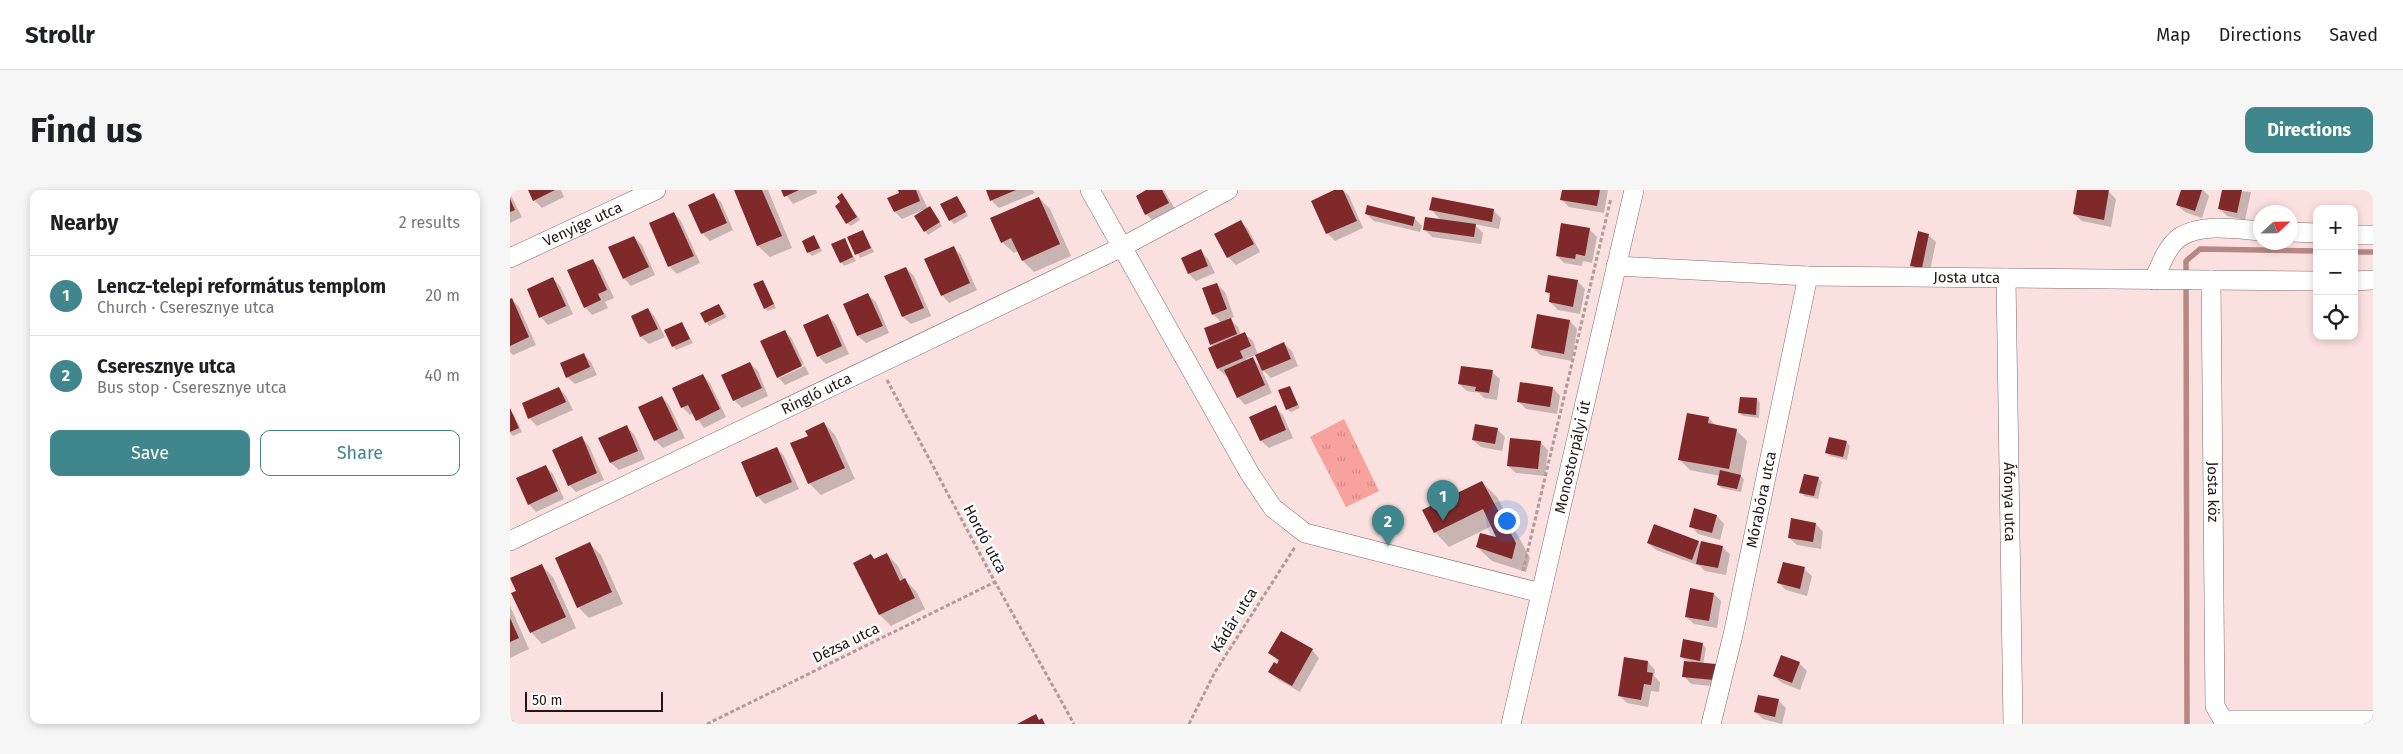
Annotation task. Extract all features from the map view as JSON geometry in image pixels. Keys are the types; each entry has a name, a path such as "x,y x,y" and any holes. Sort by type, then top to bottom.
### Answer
{"street":[{"name":"Venyige utca","path":"510,258 656,190"},
{"path":"1090,190 1250,474 1274,508 1305,533 1541,593"},
{"name":"Ringló utca","path":"510,540 1122,247 1228,190"},
{"name":"Monostorpályi út","path":"1511,724 1634,190"},
{"path":"2154,280 2167,252 2180,237 2200,230 2253,231"},
{"path":"2298,232 2313,233"},
{"path":"2358,235 2373,235"},
{"name":"Josta utca","path":"1616,266 1808,276 2313,281"},
{"name":"Mórabóra utca","path":"1711,724 1733,635 1808,276"},
{"name":"Áfonya utca","path":"2006,278 2013,724"},
{"name":"Josta köz","path":"2203,280 2215,706 2223,720 2373,720"},
{"path":"2358,281 2373,280"}],"path":[{"path":"1519,588 1613,190"},
{"name":"Hordó utca","path":"878,364 1074,724"},
{"name":"Kádár utca","path":"1189,724 1215,672 1277,572 1305,533"},
{"name":"Dézsa utca","path":"708,724 995,582"},
{"path":"510,720 514,724"}],"green space":[{"path":"1344,419 1379,491 1346,507 1310,437"}],"building":[{"path":"528,190 555,190 533,201"},
{"path":"734,190 762,190 782,236 757,246"},
{"path":"781,190 799,190 784,197"},
{"path":"898,190 916,190 920,201 894,212 887,198 899,193"},
{"path":"986,190 1016,190 990,201"},
{"path":"1146,190 1162,190 1169,203 1145,215 1136,196"},
{"path":"1334,190 1343,190 1357,221 1326,234 1311,201"},
{"path":"1562,190 1600,190 1597,206 1560,200"},
{"path":"2077,190 2109,190 2104,220 2073,214"},
{"path":"2181,190 2202,190 2195,211 2176,205"},
{"path":"2222,190 2242,190 2237,213 2218,209"},
{"path":"714,193 727,223 701,234 688,205"},
{"path":"842,193 857,217 846,224 835,206 840,202 837,197"},
{"path":"957,196 966,212 949,221 940,204"},
{"path":"1039,197 1060,244 1022,261 1011,238 1001,243 990,218"},
{"path":"1432,197 1494,209 1492,222 1429,210"},
{"path":"510,199 515,210 510,212"},
{"path":"1367,205 1415,217 1413,226 1365,214"},
{"path":"930,206 940,222 924,232 914,216"},
{"path":"674,212 694,256 668,267 649,223"},
{"path":"1425,217 1476,224 1474,237 1423,230"},
{"path":"1241,220 1254,244 1227,258 1214,234"},
{"path":"1561,223 1590,228 1585,256 1576,254 1575,259 1556,256"},
{"path":"863,230 871,248 855,255 847,237"},
{"path":"1918,231 1929,234 1922,268 1910,266"},
{"path":"814,235 820,248 807,253 802,241"},
{"path":"634,236 649,267 623,279 608,247"},
{"path":"845,238 853,257 840,263 831,244"},
{"path":"954,246 970,283 941,296 924,259"},
{"path":"1201,249 1208,266 1188,274 1181,258"},
{"path":"593,259 607,290 598,294 601,300 584,308 567,270"},
{"path":"906,267 924,308 902,317 884,276"},
{"path":"1548,275 1578,280 1573,307 1549,302 1550,293 1545,292"},
{"path":"553,277 566,306 539,318 527,289"},
{"path":"763,280 774,304 764,309 753,284"},
{"path":"1217,283 1227,309 1212,315 1202,288"},
{"path":"868,293 883,326 857,336 843,304"},
{"path":"512,298 529,337 510,346 510,299"},
{"path":"719,304 724,314 705,323 700,313"},
{"path":"648,308 658,329 640,337 631,316"},
{"path":"828,314 842,346 817,357 803,325"},
{"path":"1537,314 1570,320 1564,354 1531,348"},
{"path":"1231,318 1237,334 1210,345 1204,328"},
{"path":"682,322 690,339 672,347 664,330"},
{"path":"785,330 802,366 777,378 760,341"},
{"path":"1245,332 1251,346 1240,351 1243,358 1217,369 1208,348"},
{"path":"1284,342 1291,359 1262,371 1255,355"},
{"path":"584,353 590,367 566,378 560,363"},
{"path":"1253,357 1265,385 1237,398 1224,370"},
{"path":"750,362 762,388 733,401 721,375"},
{"path":"1461,366 1493,370 1489,393 1475,391 1476,387 1458,384"},
{"path":"703,374 720,409 696,421 688,405 681,408 672,388"},
{"path":"1520,382 1553,387 1550,407 1517,402"},
{"path":"1290,386 1298,405 1286,410 1278,390"},
{"path":"559,387 566,402 528,419 522,403"},
{"path":"662,396 678,430 654,441 638,407"},
{"path":"1740,397 1757,398 1756,415 1738,413"},
{"path":"1276,405 1286,430 1260,441 1249,417"},
{"path":"510,408 519,428 510,432"},
{"path":"1687,413 1709,417 1708,423 1737,429 1729,469 1678,460"},
{"path":"824,422 845,468 808,484 790,443 808,436 805,431"},
{"path":"1475,424 1498,428 1495,444 1472,440"},
{"path":"627,425 638,451 610,463 598,438"},
{"path":"582,436 597,473 568,486 552,450"},
{"path":"1829,437 1847,441 1843,457 1825,453"},
{"path":"1510,438 1541,441 1538,469 1507,466"},
{"path":"777,447 792,482 756,497 741,462"},
{"path":"546,465 558,491 528,505 516,478"},
{"path":"1720,470 1741,475 1737,489 1717,485"},
{"path":"1804,474 1819,477 1814,496 1799,493"},
{"path":"1482,481 1516,543 1512,559 1476,547 1480,533 1496,537 1483,509 1434,533 1422,510"},
{"path":"1694,508 1717,515 1712,533 1689,527"},
{"path":"1791,518 1816,523 1813,542 1788,538"},
{"path":"1654,524 1699,541 1692,560 1647,543"},
{"path":"1701,541 1723,546 1718,568 1696,564"},
{"path":"590,542 612,592 577,608 555,558"},
{"path":"887,553 900,581 905,578 915,598 879,615 853,563 871,554 874,559"},
{"path":"1783,562 1805,567 1800,589 1777,583"},
{"path":"542,564 566,617 530,633 511,593 516,591 510,578"},
{"path":"1690,588 1714,593 1709,621 1685,617"},
{"path":"510,618 519,638 510,642"},
{"path":"1281,631 1313,649 1292,686 1268,672 1274,662 1277,664 1279,660 1268,653"},
{"path":"1683,639 1703,643 1700,661 1680,657"},
{"path":"1781,655 1800,662 1792,683 1773,676"},
{"path":"1624,657 1648,661 1647,672 1653,673 1651,685 1644,684 1641,700 1618,696"},
{"path":"1684,661 1716,664 1714,680 1682,677"},
{"path":"1758,695 1779,699 1775,717 1754,712"},
{"path":"1036,714 1039,720 1042,718 1045,724 1017,724"}],"waterway":[{"path":"2187,724 2186,261 2200,249 2313,251"},
{"path":"2358,252 2373,252"}],"place":[{"name":"Lencz-telepi református templom","path":"1443,521"},
{"name":"Cseresznye utca","path":"1388,546"}]}
